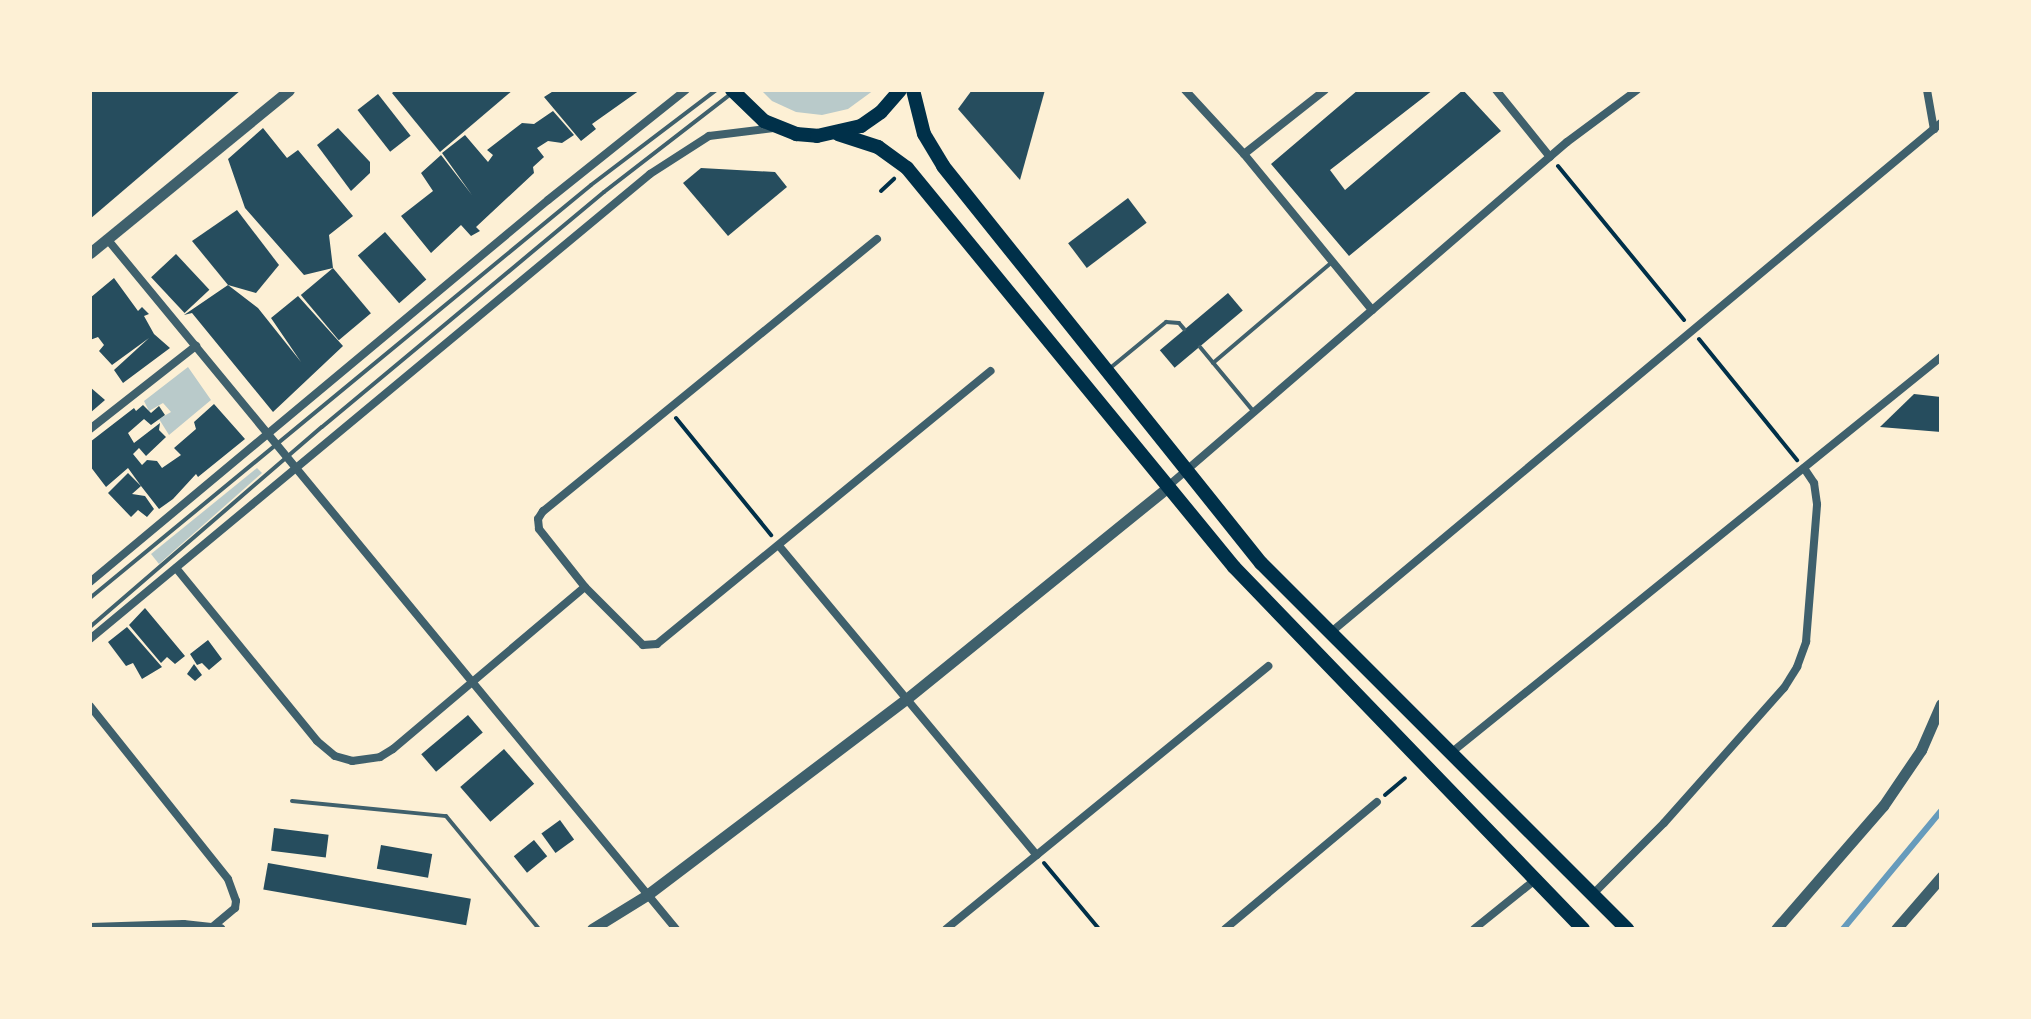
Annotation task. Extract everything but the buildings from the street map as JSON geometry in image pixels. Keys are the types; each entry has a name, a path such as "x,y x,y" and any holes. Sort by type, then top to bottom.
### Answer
{"main road":[{"path":"733,91 752,113 776,128 807,135 838,134 861,126 881,112 900,90"},
{"path":"913,90 930,148 1261,563 1627,929"},
{"path":"838,134 878,147 907,168 1167,488 1300,639 1583,929"}],"street":[{"path":"90,253 288,90"},
{"path":"90,582 548,200 686,90"},
{"path":"1185,90 1244,154 1372,310"},
{"path":"1244,154 1325,90"},
{"path":"1496,90 1550,157"},
{"path":"592,929 647,895 905,700 1167,488 1550,157 1637,90"},
{"path":"1329,634 1937,126 1927,90"},
{"path":"90,639 675,156 721,132 776,128"},
{"path":"877,239 557,498 538,519 539,529 585,587 643,645 657,644 780,547 990,371"},
{"path":"108,240 676,929"},
{"path":"90,429 196,346"},
{"path":"1452,752 1941,357"},
{"path":"1593,894 1664,823 1784,688 1797,667 1806,642 1817,504 1814,483 1804,468"},
{"path":"780,547 1037,855"},
{"path":"176,568 317,741 335,756 352,761 380,757 393,749 585,587"},
{"path":"946,929 1268,666"},
{"path":"90,706 228,879 236,901 235,908 211,928"},
{"path":"1776,929 1883,806 1921,750 1941,708"},
{"path":"1225,929 1377,802"},
{"path":"1896,929 1941,877"},
{"path":"1474,929 1535,880"},
{"path":"90,928 154,925 220,929"}],"lane":[{"path":"90,598 591,185 716,90"},
{"path":"90,627 604,192 733,91"},
{"path":"1213,363 1331,263"},
{"path":"1107,371 1166,322 1179,323 1184,329"},
{"path":"1200,347 1254,412"},
{"path":"292,801 446,816 539,929"}],"path":[{"path":"1550,157 1804,468"},
{"path":"669,410 780,547"},
{"path":"1377,802 1405,778"},
{"path":"1037,855 1099,929"}],"shaded area":[{"path":"761,90 874,90 848,109 822,115 796,112 772,101"},
{"path":"188,367 211,400 169,435 159,419 171,412 163,403 149,411 144,401"},
{"path":"257,468 262,473 159,564 151,554"}],"waterway":[{"path":"1843,929 1941,811"}]}
